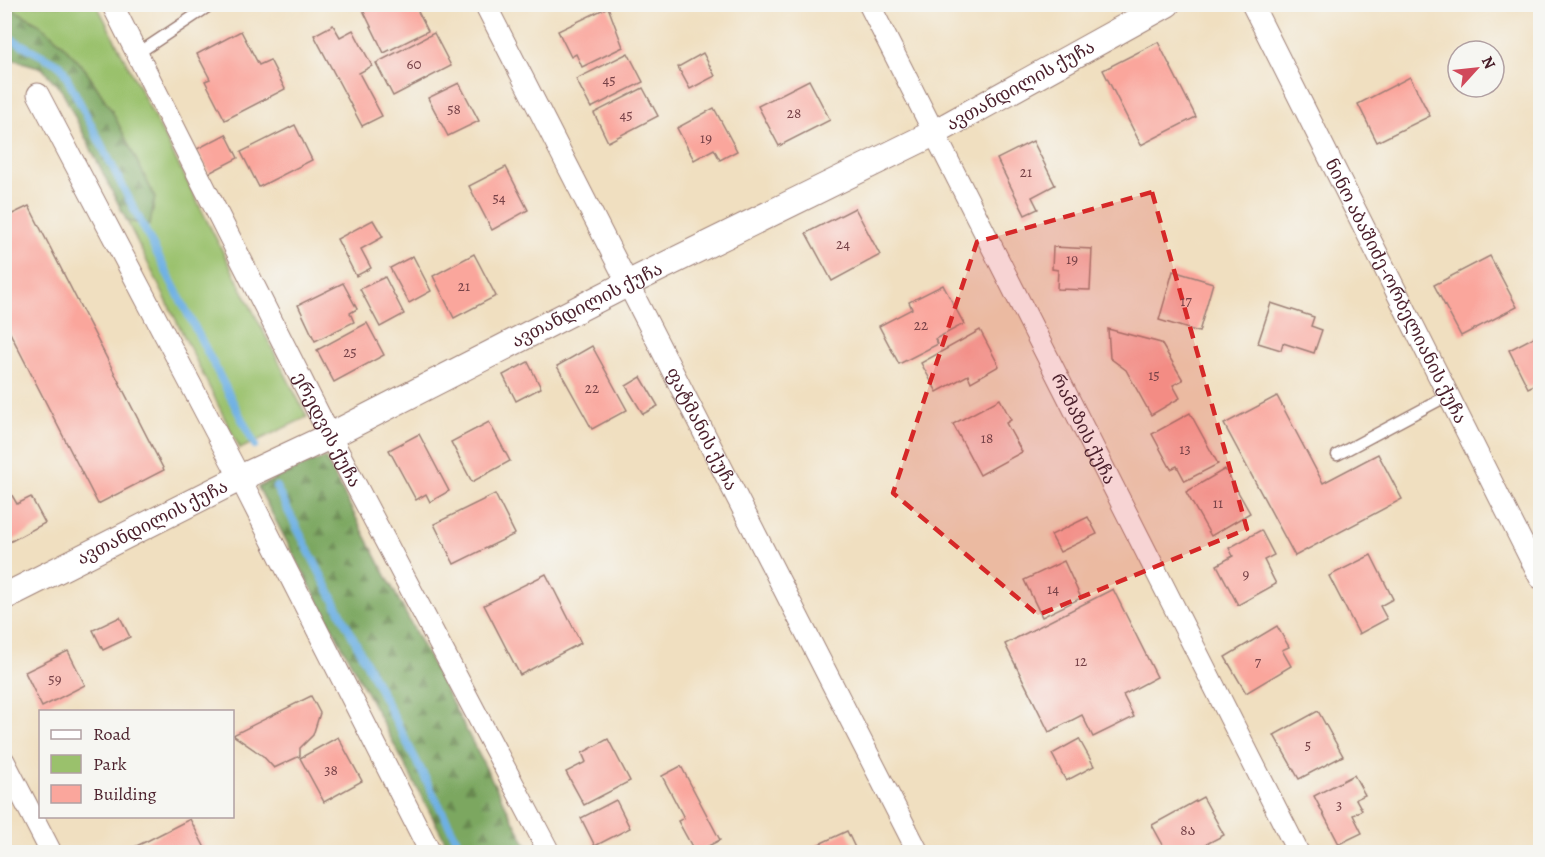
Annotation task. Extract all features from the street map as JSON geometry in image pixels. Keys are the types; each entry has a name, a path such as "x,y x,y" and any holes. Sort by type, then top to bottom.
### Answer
{"street":[{"name":"ერედვის ქუჩა","path":"112,4 330,436 549,852"},
{"name":"ფატმანის ქუჩა","path":"485,4 918,852"},
{"name":"რამაზის ქუჩა","path":"869,4 1298,852"},
{"name":"ავთანდილის ქუჩა","path":"4,597 240,478 330,436 627,284 934,133 1167,4"},
{"name":"ნინო აბაშიძე-ორბელიანის ქუჩა","path":"1252,4 1540,578"},
{"path":"38,94 240,478 430,852"},
{"path":"4,761 51,852"}],"lane":[{"path":"137,54 212,4"},
{"path":"1337,455 1449,395"}],"highlighted area":[{"path":"1152,192 1247,529 1038,615 893,493 977,242"}],"green space":[{"path":"5,5 97,5 307,417 240,449 127,221 150,225 112,111 85,70 60,42 38,23"},
{"path":"5,5 38,23 60,42 85,69 112,111 155,197 150,225 127,221 62,91 42,68 5,57"},
{"path":"325,458 530,852 451,852 258,487"}],"building":[{"path":"374,4 414,4 428,31 384,53 363,10"},
{"path":"608,7 623,47 582,67 576,54 571,57 558,31"},
{"path":"333,25 340,37 353,30 372,66 359,73 382,116 362,126 314,35"},
{"path":"241,31 259,65 270,60 285,89 225,120 205,81 210,79 197,54"},
{"path":"434,33 451,66 393,96 376,63"},
{"path":"1158,42 1196,117 1141,145 1103,70"},
{"path":"628,53 643,82 591,108 576,79"},
{"path":"703,53 715,76 690,89 678,67"},
{"path":"1410,77 1430,116 1377,142 1358,104"},
{"path":"809,80 830,120 779,146 758,106"},
{"path":"459,83 479,121 448,136 428,98"},
{"path":"643,88 658,116 608,142 594,113"},
{"path":"714,108 737,151 720,160 714,149 694,160 677,128"},
{"path":"295,125 312,160 259,187 241,152"},
{"path":"226,134 238,158 209,173 197,149"},
{"path":"1033,141 1055,185 1032,197 1038,209 1025,215 997,159"},
{"path":"506,167 528,210 492,230 469,186"},
{"path":"29,206 164,470 98,504 4,321 4,218"},
{"path":"855,208 880,255 832,281 806,233"},
{"path":"373,220 383,237 361,249 371,268 356,276 337,239"},
{"path":"1053,247 1092,249 1090,290 1057,289 1058,270 1052,269"},
{"path":"474,254 496,296 454,318 433,276"},
{"path":"413,256 431,291 409,303 390,268"},
{"path":"1490,256 1517,307 1461,336 1434,285"},
{"path":"1173,271 1213,283 1199,332 1159,320"},
{"path":"385,277 404,314 380,327 360,289"},
{"path":"343,283 357,309 350,313 354,322 315,341 298,305"},
{"path":"943,285 964,324 935,339 938,344 899,364 879,326 912,309 909,302"},
{"path":"1271,303 1314,317 1311,326 1322,330 1314,353 1283,343 1281,350 1258,343"},
{"path":"367,323 384,355 334,382 317,350"},
{"path":"1108,329 1161,343 1183,380 1173,385 1180,398 1151,415 1126,370 1110,358"},
{"path":"980,330 999,366 971,382 968,375 937,392 921,363"},
{"path":"1540,334 1540,382 1528,388 1509,350"},
{"path":"592,346 627,410 592,429 557,366"},
{"path":"528,362 541,388 516,401 503,375"},
{"path":"641,377 658,406 643,414 626,386"},
{"path":"1277,396 1323,483 1378,454 1402,499 1295,556 1224,424"},
{"path":"1000,399 1011,420 1006,423 1022,452 980,475 953,424"},
{"path":"1190,413 1218,464 1185,481 1177,466 1171,469 1152,434"},
{"path":"489,422 510,461 472,482 451,442"},
{"path":"419,434 449,491 430,502 426,494 416,500 389,450"},
{"path":"1225,469 1250,513 1211,536 1186,492"},
{"path":"10,492 17,504 31,497 45,523 4,545 4,494"},
{"path":"495,494 515,534 454,564 434,524"},
{"path":"1088,517 1097,534 1060,552 1051,535"},
{"path":"1261,530 1274,555 1264,560 1276,584 1238,605 1217,565 1233,556 1229,548"},
{"path":"1371,555 1393,599 1380,606 1387,619 1359,634 1329,576"},
{"path":"1064,561 1081,598 1042,617 1024,580"},
{"path":"546,574 581,643 520,675 484,605"},
{"path":"1113,589 1157,677 1123,695 1134,717 1093,737 1082,715 1049,732 1005,644"},
{"path":"120,617 130,637 103,650 93,630"},
{"path":"1277,626 1289,647 1282,650 1291,666 1246,693 1225,657"},
{"path":"68,651 85,685 42,707 25,672"},
{"path":"311,696 320,713 313,735 300,748 300,756 274,768 263,756 234,734"},
{"path":"1318,711 1343,756 1299,779 1274,735"},
{"path":"338,737 362,781 324,802 300,758"},
{"path":"608,739 630,781 584,805 566,772 586,762 582,753"},
{"path":"1079,739 1094,766 1066,781 1052,754"},
{"path":"681,766 720,840 697,852 678,821 684,818 662,776"},
{"path":"1354,775 1365,795 1356,799 1362,810 1353,815 1362,833 1339,844 1314,796"},
{"path":"1203,797 1224,835 1191,852 1167,852 1152,825"},
{"path":"616,800 630,828 595,846 581,818"},
{"path":"190,819 207,852 124,852 149,840"},
{"path":"847,831 857,852 802,852"}],"waterway":[{"path":"4,35 61,66 255,445"},
{"path":"276,487 463,852"}]}
